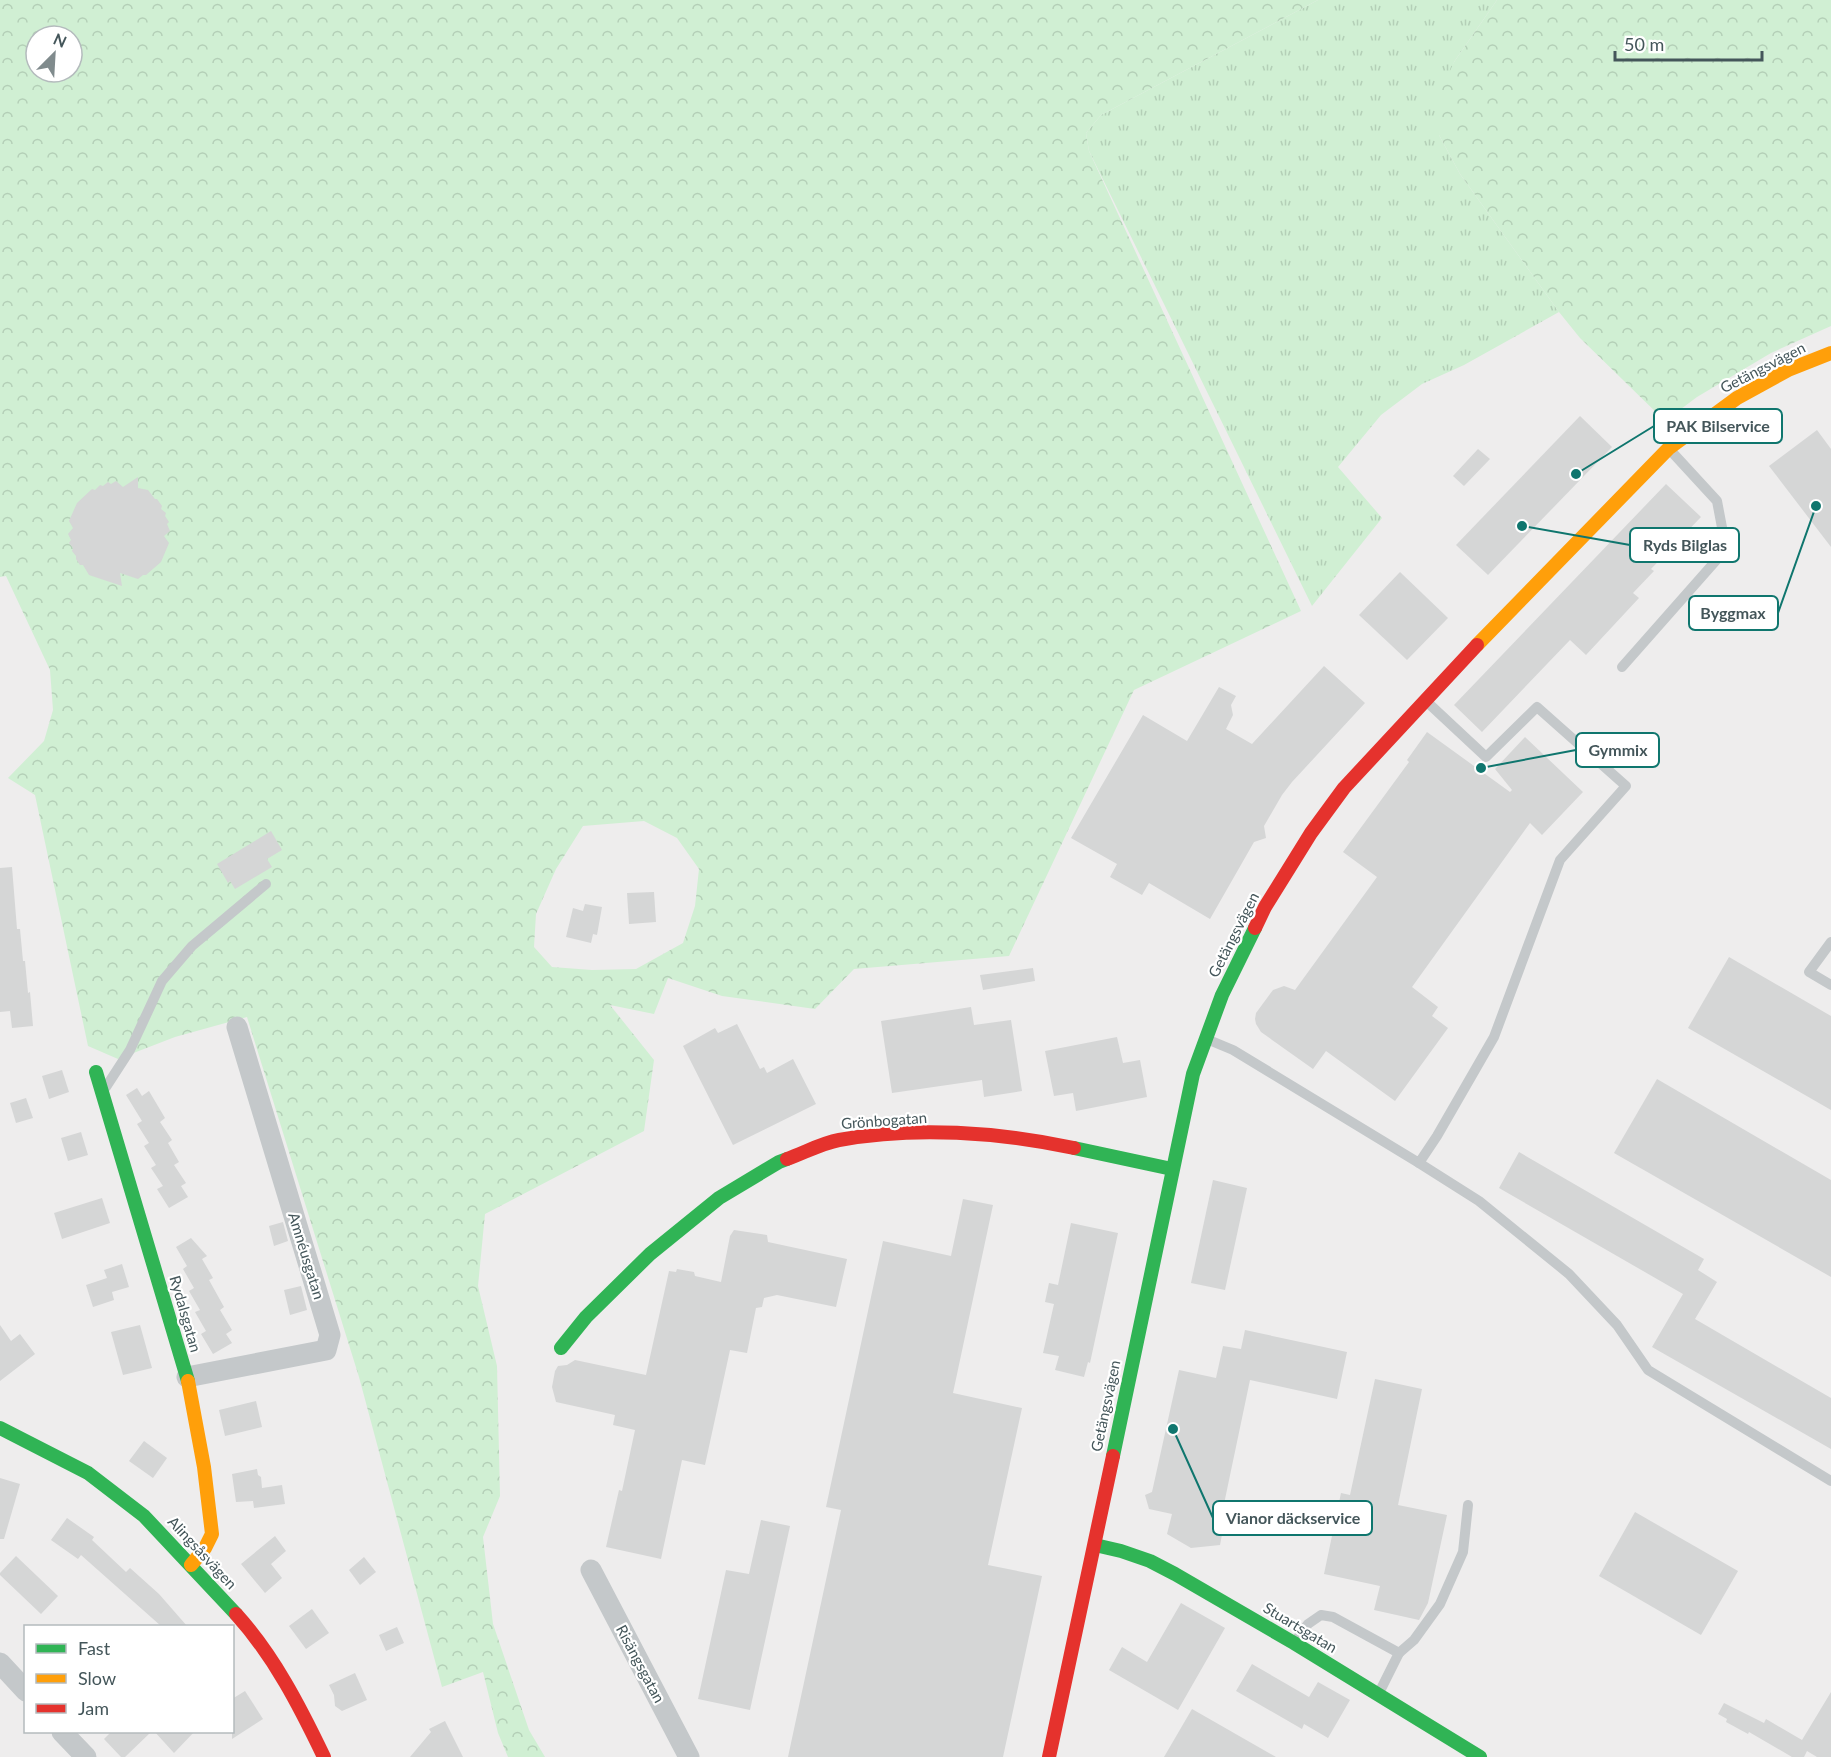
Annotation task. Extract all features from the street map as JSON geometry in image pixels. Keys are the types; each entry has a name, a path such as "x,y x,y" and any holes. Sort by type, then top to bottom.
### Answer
{"street":[{"name":"Getängsvägen","path":"1049,1757 1193,1074 1222,995 1265,907 1311,833 1344,788 1425,700 1669,448 1737,398 1788,370 1831,353"},
{"name":"Amnéusgatan","path":"187,1377 326,1350 330,1335 237,1027"},
{"name":"Rydalsgatan","path":"96,1072 187,1377 204,1467 212,1533 206,1548 191,1565"},
{"name":"Grönbogatan","path":"561,1348 586,1317 650,1254 719,1198 779,1162 837,1140 901,1133 985,1134 1040,1141 1172,1169"},
{"name":"Alingsåsvägen","path":"0,1428 88,1473 144,1516 252,1632 296,1699 324,1757"},
{"name":"Stuartsgatan","path":"1095,1545 1150,1561 1175,1574 1294,1643 1480,1757"},
{"name":"Risängsgatan","path":"591,1570 689,1757"},
{"path":"0,1663 24,1689"},
{"path":"64,1733 86,1757"}],"lane":[{"path":"1622,667 1720,556 1724,538 1717,501 1669,448"},
{"path":"1419,1163 1494,1037 1560,860 1626,786 1537,707 1486,757 1425,700"},
{"path":"102,1093 130,1050 162,981 192,946 266,884"},
{"path":"1831,942 1809,972 1831,985"},
{"path":"1206,1039 1233,1050 1479,1201 1569,1274 1617,1325 1648,1370 1831,1481"},
{"path":"1378,1695 1399,1653 1414,1640 1440,1604 1463,1552 1468,1505"},
{"path":"1294,1643 1308,1624 1321,1615 1334,1617 1399,1653"}],"green space":[{"path":"0,0 1318,0 1101,115 1086,133 1089,151 1301,611 1134,690 1009,956 854,969 815,1009 722,996 668,978 654,1014 610,1005 654,1060 644,1131 485,1214 478,1286 497,1366 500,1496 483,1537 493,1624 529,1730 545,1757 508,1757 498,1733 483,1672 442,1687 359,1377 247,1017 175,1037 118,1059 88,1046 35,795 8,778 44,741 53,710 50,670 6,576 0,577","holes":["644,821 677,838 699,869 695,906 683,943 636,969 592,970 552,967 534,947 536,914 556,869 583,826"]},
{"path":"1318,0 1497,0 1454,62 1439,135 1460,174 1559,312 1464,365 1422,384 1381,415 1338,467 1382,518 1312,606 1089,151 1086,133 1101,115"},
{"path":"1497,0 1831,0 1831,326 1771,353 1697,397 1665,421 1580,338 1559,312 1460,174 1439,135 1440,93 1454,62"}],"building":[{"path":"1580,416 1612,447 1488,575 1456,545"},
{"path":"1817,430 1831,449 1831,547 1769,466"},
{"path":"1478,449 1490,459 1464,486 1453,476"},
{"path":"138,477 138,488 148,490 166,513 170,531 164,536 169,543 161,562 146,575 138,579 120,573 122,586 89,575 83,565 80,565 69,543 71,540 68,534 73,528 69,521 77,503 92,489 95,490 100,485 116,481 123,487"},
{"path":"1666,484 1701,517 1651,569 1654,571 1633,593 1639,598 1586,655 1570,640 1482,732 1454,705"},
{"path":"1400,572 1448,618 1407,660 1359,615"},
{"path":"1324,666 1365,703 1282,795 1264,826 1266,838 1254,842 1210,919 1149,883 1142,895 1110,877 1117,864 1071,838 1143,715 1187,741 1219,687 1236,696 1231,705 1233,715 1226,729 1252,744"},
{"path":"1427,732 1510,792 1512,790 1495,769 1525,737 1583,792 1542,835 1530,823 1412,987 1438,1007 1432,1016 1448,1028 1395,1101 1326,1051 1313,1069 1261,1032 1255,1019 1256,1013 1273,990 1284,986 1295,990 1377,877 1343,852 1409,762 1407,760"},
{"path":"271,831 282,850 267,859 272,867 235,889 230,881 228,883 217,864"},
{"path":"12,867 17,929 20,929 33,1026 12,1028 10,1011 0,1012 0,868"},
{"path":"654,892 656,922 629,924 627,893"},
{"path":"585,904 602,907 597,935 593,934 591,943 566,937 573,908 583,911"},
{"path":"1729,957 1831,1016 1831,1110 1688,1028"},
{"path":"1033,968 1035,981 983,990 980,975"},
{"path":"971,1007 974,1025 1011,1020 1022,1091 984,1097 982,1080 892,1093 881,1021"},
{"path":"737,1024 760,1069 764,1067 767,1073 793,1059 816,1104 733,1145 683,1046 715,1028 718,1033"},
{"path":"1117,1037 1123,1063 1140,1060 1147,1097 1076,1111 1073,1093 1054,1096 1045,1051"},
{"path":"62,1070 69,1092 49,1099 42,1076"},
{"path":"1657,1079 1831,1180 1831,1277 1614,1153"},
{"path":"137,1088 142,1096 149,1091 165,1118 160,1122 172,1140 168,1143 179,1162 174,1165 186,1183 181,1186 188,1197 169,1208 157,1189 163,1186 151,1168 156,1165 144,1146 149,1143 137,1124 142,1121 126,1095"},
{"path":"26,1098 33,1118 16,1123 10,1103"},
{"path":"81,1132 88,1155 68,1161 61,1138"},
{"path":"1519,1152 1704,1259 1698,1270 1717,1282 1695,1319 1831,1398 1831,1449 1652,1347 1683,1294 1499,1188"},
{"path":"1213,1180 1247,1188 1225,1290 1191,1283"},
{"path":"102,1198 110,1223 62,1239 54,1213"},
{"path":"963,1199 993,1205 953,1393 1022,1408 988,1565 1042,1576 1003,1757 788,1757 841,1510 826,1507 883,1241 951,1256"},
{"path":"283,1222 288,1241 274,1246 269,1226"},
{"path":"1071,1223 1118,1233 1090,1363 1088,1362 1084,1377 1055,1370 1059,1356 1043,1353 1054,1304 1045,1302 1049,1283 1058,1285"},
{"path":"734,1230 767,1235 768,1242 847,1259 836,1307 777,1295 764,1298 762,1307 756,1308 747,1353 730,1350 705,1465 682,1460 661,1559 606,1547 619,1490 622,1491 635,1430 613,1425 615,1415 556,1402 552,1387 555,1371 558,1366 567,1365 575,1360 646,1375 669,1271 676,1272 677,1269 694,1272 695,1276 721,1282 730,1236"},
{"path":"191,1238 207,1256 202,1259 213,1278 209,1280 224,1307 220,1310 232,1330 226,1334 232,1343 213,1354 201,1334 206,1331 195,1312 200,1310 189,1291 194,1288 183,1269 187,1266 176,1247"},
{"path":"122,1264 129,1287 112,1292 114,1300 93,1307 86,1285 107,1278 104,1270"},
{"path":"301,1286 307,1310 290,1315 284,1290"},
{"path":"0,1325 11,1341 20,1334 35,1354 0,1381"},
{"path":"140,1325 152,1368 123,1375 111,1332"},
{"path":"1245,1330 1347,1352 1337,1399 1250,1380 1220,1523 1224,1524 1220,1545 1191,1548 1167,1534 1172,1514 1149,1509 1145,1495 1152,1492 1179,1370 1216,1378 1223,1346 1241,1349"},
{"path":"1375,1379 1422,1389 1398,1505 1447,1515 1428,1603 1419,1620 1374,1610 1380,1586 1324,1574 1341,1493 1350,1495"},
{"path":"256,1401 262,1427 225,1436 219,1410"},
{"path":"144,1441 167,1458 153,1478 129,1461"},
{"path":"257,1469 261,1477 262,1488 282,1485 285,1504 254,1508 253,1501 236,1502 232,1474"},
{"path":"0,1478 20,1484 4,1539 0,1539"},
{"path":"1635,1512 1738,1571 1701,1635 1599,1576"},
{"path":"67,1518 94,1537 92,1540 126,1572 130,1568 159,1594 186,1625 160,1625 81,1555 78,1559 51,1540"},
{"path":"761,1520 790,1526 750,1710 698,1699 726,1570 749,1574"},
{"path":"275,1536 286,1551 271,1564 282,1578 265,1593 241,1564"},
{"path":"16,1556 58,1596 41,1614 0,1575"},
{"path":"364,1557 376,1572 360,1585 349,1570"},
{"path":"1181,1603 1225,1628 1178,1710 1109,1670 1122,1647 1147,1662"},
{"path":"312,1609 329,1633 306,1649 289,1626"},
{"path":"397,1627 404,1643 386,1651 379,1635"},
{"path":"1252,1664 1309,1697 1318,1682 1350,1700 1328,1738 1304,1724 1302,1729 1236,1691"},
{"path":"355,1673 367,1700 342,1711 335,1706 334,1695 329,1685"},
{"path":"245,1691 263,1719 232,1739 232,1733 234,1733 234,1698"},
{"path":"1831,1692 1831,1757 1817,1757 1807,1751 1804,1757 1792,1757 1749,1732 1748,1734 1726,1722 1727,1719 1718,1714 1724,1703 1764,1723 1766,1719 1802,1740"},
{"path":"1192,1709 1276,1757 1164,1757"},
{"path":"445,1721 463,1757 410,1757 431,1732 429,1729"},
{"path":"110,1733 150,1733 125,1757 121,1757 104,1739"},
{"path":"156,1733 193,1733 174,1753"}],"traffic: fast":[{"path":"1113,1456 1193,1074 1222,995 1255,928"},
{"path":"96,1072 188,1381"},
{"path":"1074,1148 1172,1169"},
{"path":"561,1348 586,1317 650,1254 719,1198 787,1159"},
{"path":"0,1428 88,1473 144,1516 236,1614"},
{"path":"1095,1545 1150,1561 1175,1574 1294,1643 1480,1757"}],"traffic: slow":[{"path":"1477,645 1669,448 1737,398 1788,370 1831,353"},
{"path":"188,1381 204,1467 212,1534 205,1548 191,1565"}],"traffic: jam":[{"path":"1255,928 1265,907 1311,833 1344,788 1477,645"},
{"path":"787,1159 833,1141 897,1133 987,1135 1074,1148"},
{"path":"1049,1757 1113,1456"},
{"path":"236,1614 274,1665 296,1701 324,1757"}],"place":[{"name":"PAK Bilservice","path":"1576,474"},
{"name":"Byggmax","path":"1816,506"},
{"name":"Ryds Bilglas","path":"1522,526"},
{"name":"Gymmix","path":"1481,768"},
{"name":"Vianor däckservice","path":"1173,1429"}]}
